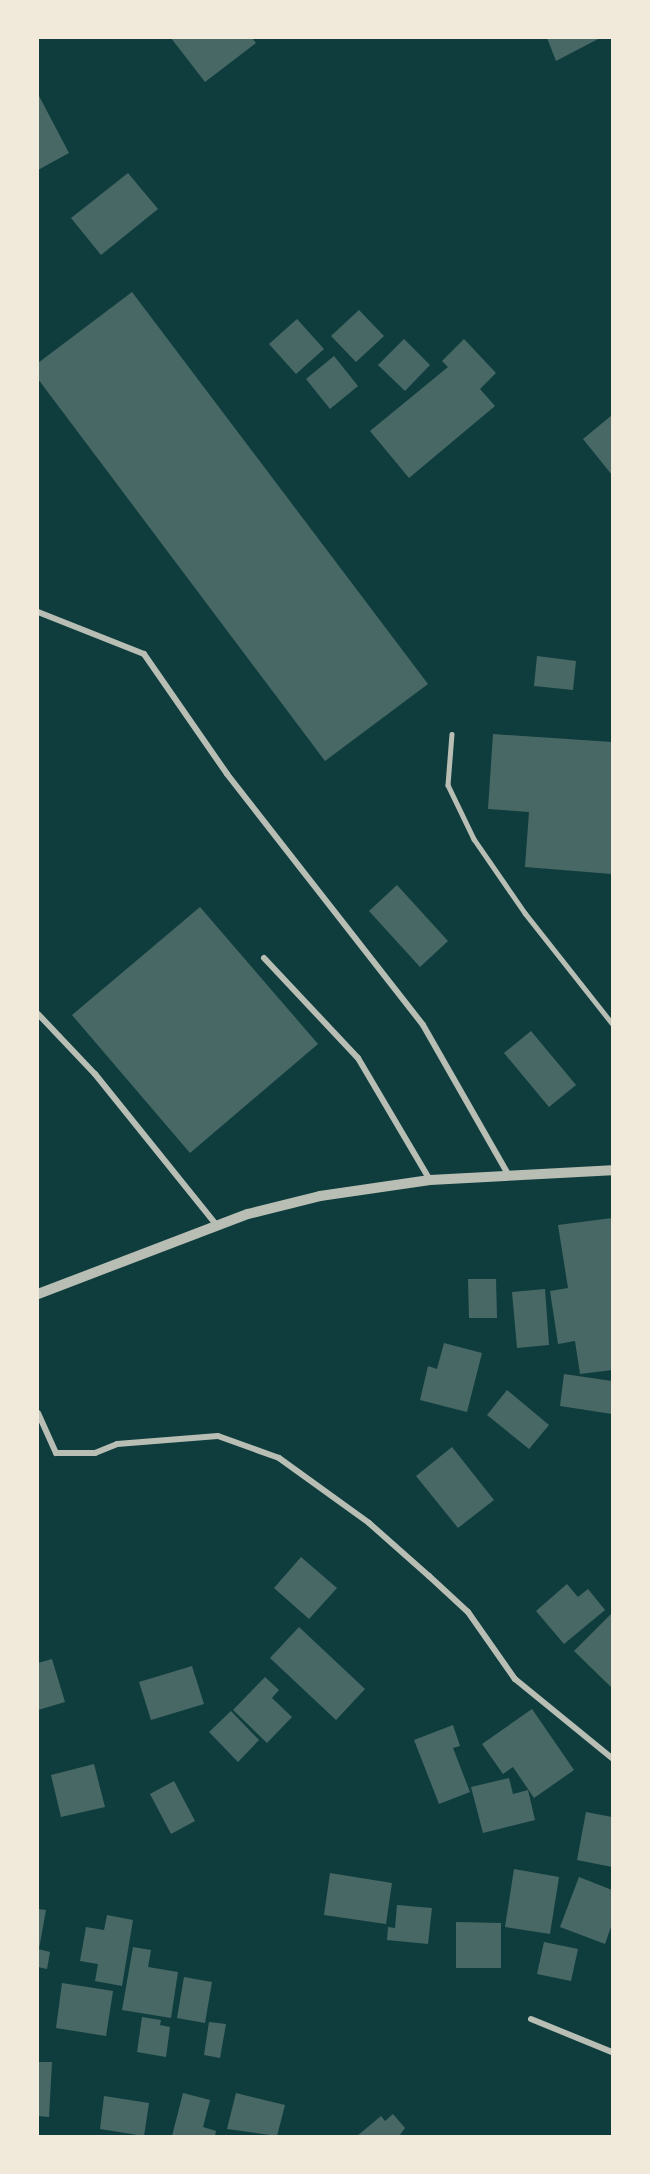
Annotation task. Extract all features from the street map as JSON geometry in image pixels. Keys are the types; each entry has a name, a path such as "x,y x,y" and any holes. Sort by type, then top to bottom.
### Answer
{"street":[{"path":"38,612 144,654 227,774 423,1025 508,1174"},
{"path":"264,958 358,1058 430,1180"},
{"path":"38,1014 95,1074 217,1226"},
{"path":"38,1294 217,1226 320,1196 430,1180 612,1170"},
{"path":"38,1413 56,1453 95,1453 117,1444 218,1436 279,1458 369,1523 429,1575 468,1612 515,1679 612,1758"},
{"path":"531,2019 612,2052"}],"lane":[{"path":"452,734 448,785 474,838 525,913 612,1023"}],"building":[{"path":"171,38 252,38 256,43 205,82"},
{"path":"547,38 600,38 556,61"},
{"path":"38,94 69,153 38,170"},
{"path":"128,173 158,209 101,255 71,218"},
{"path":"132,292 428,684 325,761 38,379 38,363"},
{"path":"359,310 384,336 356,362 331,336"},
{"path":"297,319 324,349 296,374 269,344"},
{"path":"404,339 430,365 405,391 378,365"},
{"path":"464,339 496,373 480,389 495,406 409,478 370,431 448,367 442,361"},
{"path":"334,356 358,386 330,409 306,379"},
{"path":"612,415 612,475 583,439"},
{"path":"537,656 576,661 573,690 534,686"},
{"path":"493,734 612,742 612,874 525,867 529,812 488,809"},
{"path":"397,885 448,941 420,967 369,911"},
{"path":"200,907 318,1044 190,1153 72,1015"},
{"path":"531,1031 576,1085 549,1107 504,1053"},
{"path":"612,1218 612,1370 580,1374 575,1341 558,1344 550,1291 568,1288 558,1225"},
{"path":"468,1279 496,1279 497,1318 469,1318"},
{"path":"545,1289 549,1345 517,1348 512,1292"},
{"path":"444,1343 482,1353 467,1412 420,1400 428,1366 437,1369"},
{"path":"564,1374 612,1381 612,1414 560,1406"},
{"path":"507,1390 549,1425 529,1449 487,1415"},
{"path":"452,1447 494,1500 458,1528 416,1476"},
{"path":"301,1557 337,1588 309,1619 274,1588"},
{"path":"567,1584 578,1597 588,1589 605,1610 564,1644 536,1611"},
{"path":"612,1613 612,1688 574,1651"},
{"path":"299,1627 365,1689 336,1720 270,1658"},
{"path":"52,1659 65,1702 38,1710 38,1663"},
{"path":"192,1666 204,1704 151,1720 139,1682"},
{"path":"265,1677 279,1690 272,1698 292,1717 267,1743 233,1710"},
{"path":"532,1709 574,1770 534,1798 513,1767 503,1774 482,1744"},
{"path":"231,1711 259,1740 238,1762 209,1732"},
{"path":"453,1725 460,1746 453,1748 470,1792 439,1804 414,1740"},
{"path":"94,1764 105,1807 61,1817 51,1775"},
{"path":"509,1778 513,1794 528,1790 535,1820 483,1833 471,1787"},
{"path":"174,1781 195,1821 171,1834 150,1794"},
{"path":"586,1812 612,1817 612,1867 577,1860"},
{"path":"514,1869 559,1877 550,1934 505,1927"},
{"path":"330,1873 392,1883 386,1924 324,1915"},
{"path":"579,1877 612,1890 612,1924 605,1944 560,1927"},
{"path":"397,1905 432,1908 428,1944 387,1940 388,1927 395,1928"},
{"path":"38,1909 46,1910 39,1949 38,1949"},
{"path":"107,1915 133,1920 122,1986 95,1981 98,1964 80,1961 86,1927 104,1930"},
{"path":"456,1922 501,1923 501,1968 456,1968"},
{"path":"544,1942 578,1949 571,1981 537,1974"},
{"path":"133,1947 151,1950 148,1967 178,1972 171,2018 122,2010"},
{"path":"38,1949 50,1952 47,1969 38,1967"},
{"path":"184,1977 212,1982 205,2023 177,2018"},
{"path":"62,1983 113,1991 106,2036 56,2028"},
{"path":"142,2017 161,2020 160,2025 170,2027 166,2057 137,2052"},
{"path":"209,2022 226,2024 220,2058 204,2055"},
{"path":"38,2062 52,2062 49,2117 38,2116"},
{"path":"183,2093 210,2100 203,2127 216,2131 215,2136 172,2136"},
{"path":"236,2093 285,2105 277,2136 227,2129"},
{"path":"104,2096 149,2103 144,2136 100,2129"},
{"path":"393,2114 405,2128 399,2136 357,2136 381,2116 385,2121"}]}
